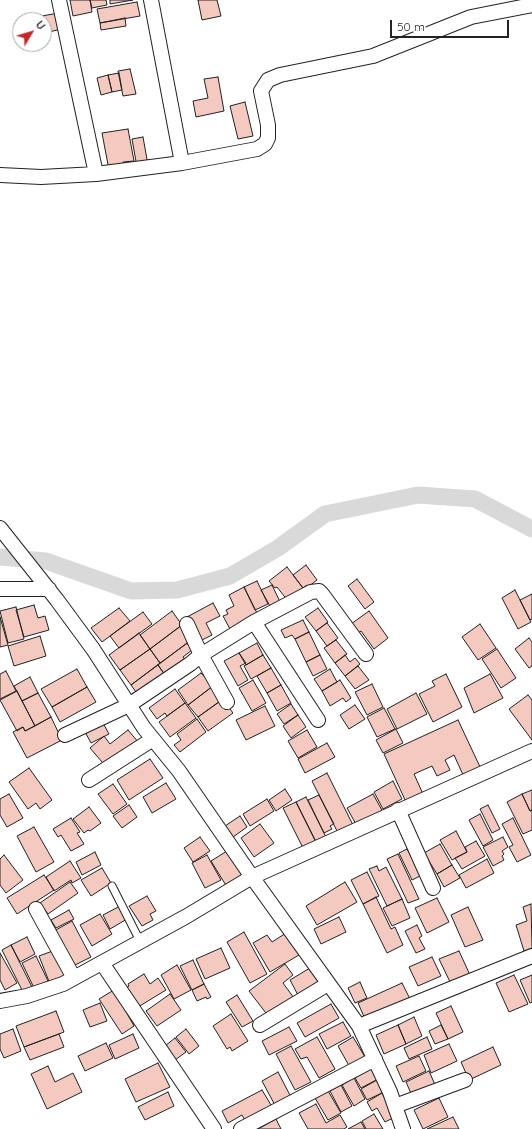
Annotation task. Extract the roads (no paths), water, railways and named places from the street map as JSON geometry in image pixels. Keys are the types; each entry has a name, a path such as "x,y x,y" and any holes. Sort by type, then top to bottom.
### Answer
{"street":[{"path":"59,0 96,174"},
{"path":"151,0 182,164"},
{"path":"0,174 41,178 96,174 182,164 257,149 265,144 268,138 268,125 261,91 268,80 280,75 373,56 471,17 508,8 532,5"},
{"path":"0,528 33,572 49,589 93,649 129,705 180,771 252,877 359,1026 375,1059 403,1129"},
{"path":"0,589 49,589"},
{"path":"65,735 129,705 201,655 254,622 311,592 318,592 366,654"},
{"path":"254,622 318,720"},
{"path":"187,624 201,655 227,702"},
{"path":"89,780 154,739"},
{"path":"0,1001 28,996 64,984 187,916 252,877 532,751"},
{"path":"398,810 433,888"},
{"path":"36,909 74,978"},
{"path":"359,1026 532,956"},
{"path":"102,963 214,1129"},
{"path":"260,1025 328,984"},
{"path":"241,1129 375,1059"},
{"path":"395,1106 465,1080"}],"lane":[{"path":"112,886 140,941"}],"waterway":[{"path":"0,557 46,561 131,591 177,590 230,576 278,548 325,514 418,495 475,499 532,529"}]}
